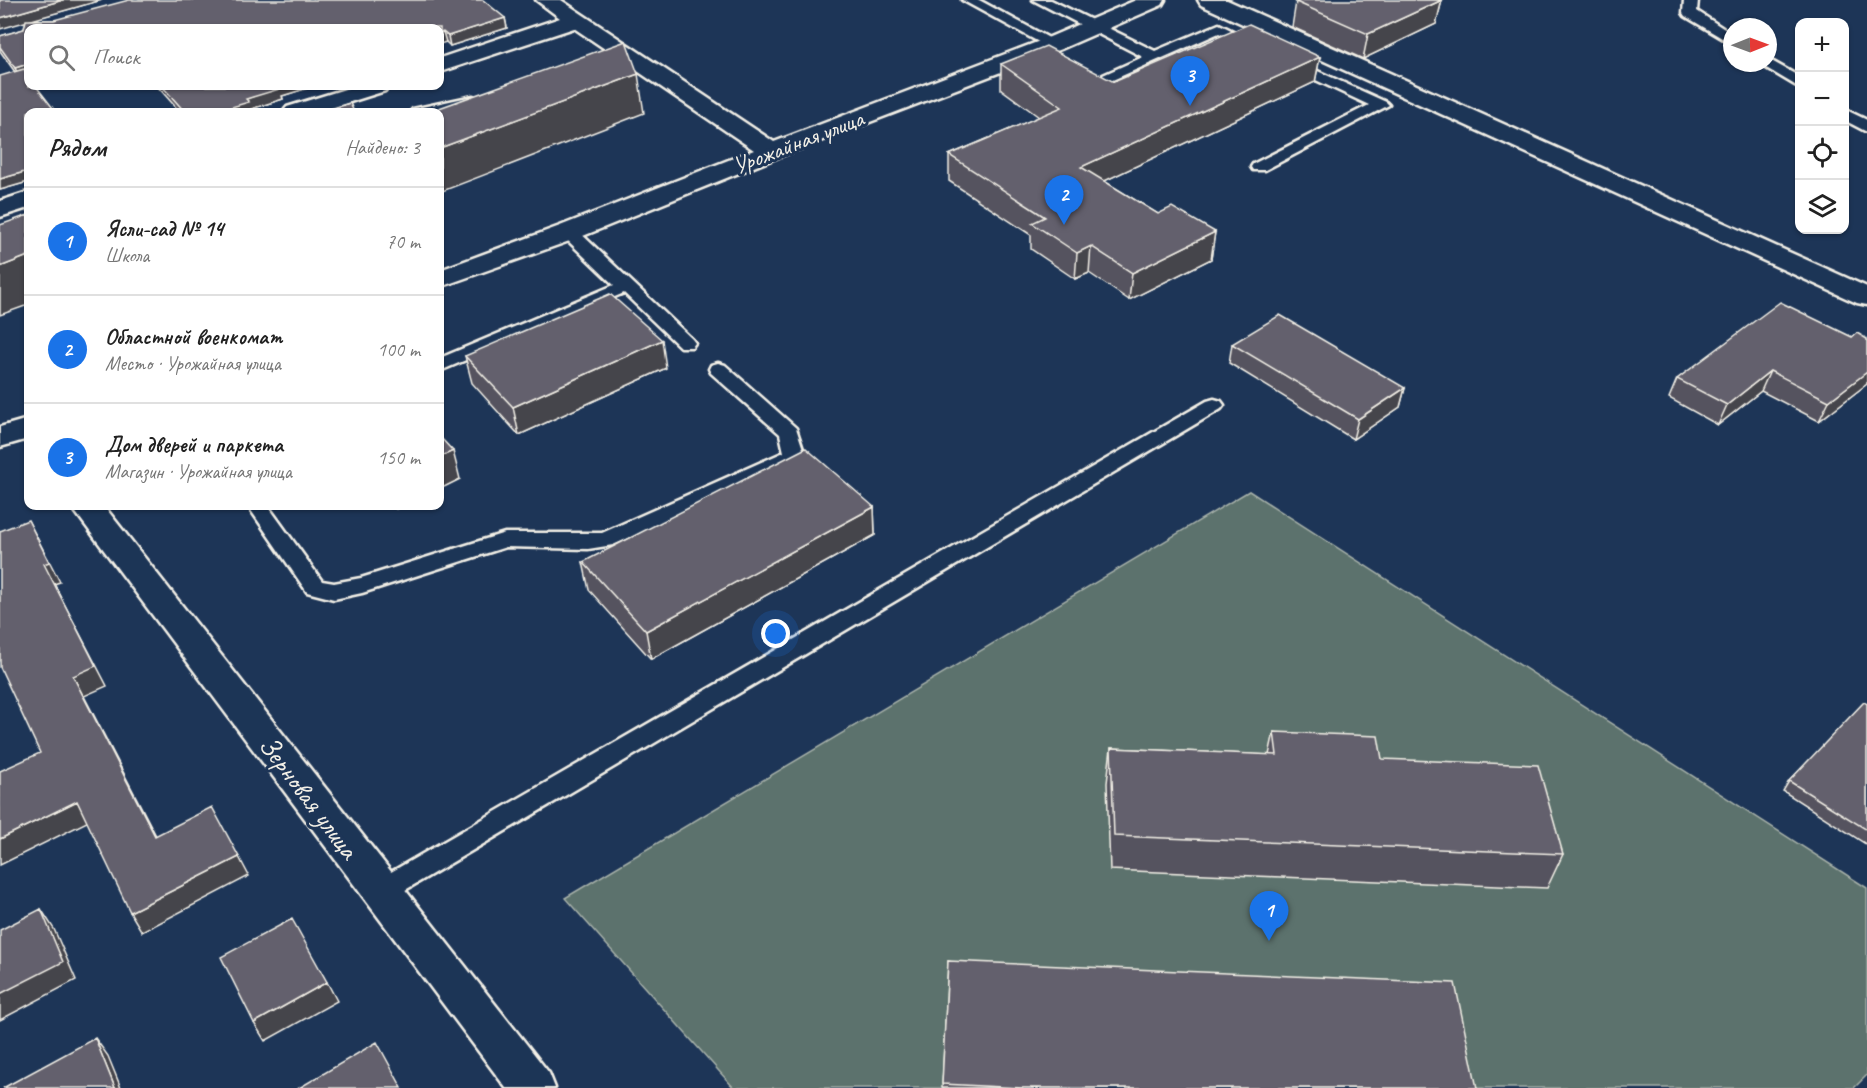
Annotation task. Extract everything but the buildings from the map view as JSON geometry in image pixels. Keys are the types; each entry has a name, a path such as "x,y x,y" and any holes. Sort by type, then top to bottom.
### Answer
{"street":[{"path":"547,0 772,151"},
{"name":"Урожайная улица","path":"444,278 569,232 772,151 1053,44 1154,0"},
{"path":"1209,0 1867,297"},
{"path":"444,64 576,20"},
{"path":"308,108 364,90"},
{"path":"2,209 24,202"},
{"path":"0,437 24,430"},
{"name":"Зерновая улица","path":"90,510 532,1088"}],"lane":[{"path":"969,0 1053,44"},
{"path":"1040,0 1155,57"},
{"path":"1691,0 1690,13 1723,34"},
{"path":"1108,78 1219,28 1381,105 1259,167"},
{"path":"614,67 637,62"},
{"path":"1777,69 1795,81"},
{"path":"437,108 488,97"},
{"path":"1849,116 1867,127"},
{"path":"569,232 686,343"},
{"path":"444,363 626,286"},
{"path":"261,510 315,587 334,591 362,585 505,540 588,542 606,540 795,455 789,432 718,369"},
{"path":"381,891 1214,405"}],"green space":[{"path":"1249,491 1867,888 1867,1075 1854,1088 734,1088 565,898"}],"place":[{"name":"Дом дверей и паркета","path":"1190,106"},
{"name":"Областной военкомат","path":"1064,225"},
{"name":"Ясли-сад № 14","path":"1269,941"}]}
